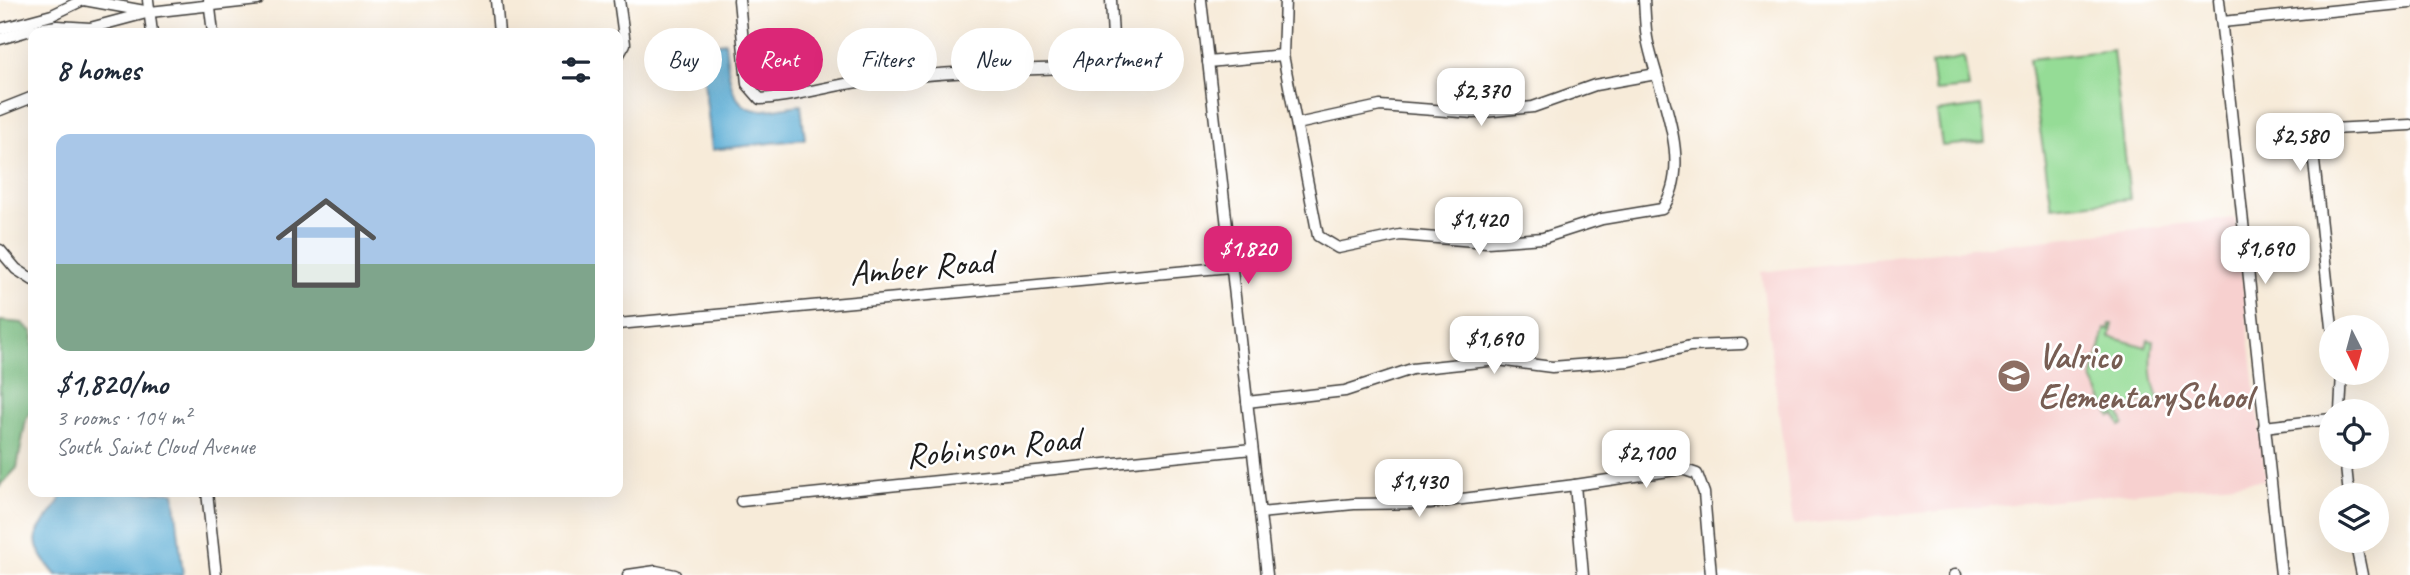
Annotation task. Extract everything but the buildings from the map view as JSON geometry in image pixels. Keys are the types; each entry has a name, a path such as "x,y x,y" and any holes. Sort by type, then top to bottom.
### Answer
{"street":[{"path":"0,29 52,15 84,0 150,12"},
{"path":"148,0 152,28"},
{"path":"44,28 90,28 150,12 209,2 258,0"},
{"path":"496,0 499,28"},
{"path":"619,0 623,28"},
{"path":"739,0 747,84 760,99 791,97 862,82 977,69 1100,68 1114,56 1111,0"},
{"path":"1201,0 1267,575"},
{"path":"1285,0 1283,55 1318,236 1338,248 1400,235 1487,242 1543,238 1602,219 1662,209 1674,193 1672,126 1646,36 1644,0"},
{"path":"2219,0 2281,575"},
{"path":"209,2 213,28"},
{"path":"2222,22 2410,4"},
{"path":"623,29 623,47"},
{"path":"0,39 28,31"},
{"path":"1208,62 1283,55"},
{"path":"1297,124 1380,106 1474,113 1532,107 1595,85 1656,74"},
{"path":"0,110 28,99"},
{"path":"2331,315 2313,152 2316,140 2331,129 2410,125"},
{"path":"0,250 16,269 28,277"},
{"name":"Amber Road","path":"623,324 1230,267"},
{"path":"1247,402 1345,391 1412,369 1498,360 1552,367 1629,361 1690,346 1742,344"},
{"path":"2264,426 2319,420"},
{"name":"Robinson Road","path":"741,501 1252,449"},
{"path":"1260,513 1354,504 1430,503 1682,469 1697,474 1704,493 1712,575"},
{"path":"1575,485 1583,575"},
{"path":"208,497 216,575"},
{"path":"2357,553 2362,575"},
{"path":"628,575 656,571 675,575"}],"shaded area":[{"name":"Valrico ElementarySchool","path":"2235,218 2266,480 1793,525 1761,272"}],"green space":[{"path":"2113,50 2130,199 2052,207 2029,59"},
{"path":"1964,57 1969,88 1935,91 1931,64"},
{"path":"1981,106 1985,142 1942,146 1937,112"},
{"path":"0,321 22,323 28,328 28,416 17,468 0,486"},
{"path":"2110,324 2113,324 2110,337 2146,347 2148,340 2153,341 2152,371 2159,400 2156,402 2159,408 2155,409 2150,398 2119,412 2124,424 2120,426 2115,415 2111,417 2092,379 2105,329 2109,330"}],"water":[{"path":"722,42 725,42 734,93 740,101 757,110 801,105 805,139 712,150 705,91 722,91"},
{"path":"61,497 175,497 183,575 56,575 44,559 36,538"}],"place":[{"name":"Valrico ElementarySchool","path":"2014,376"}]}
